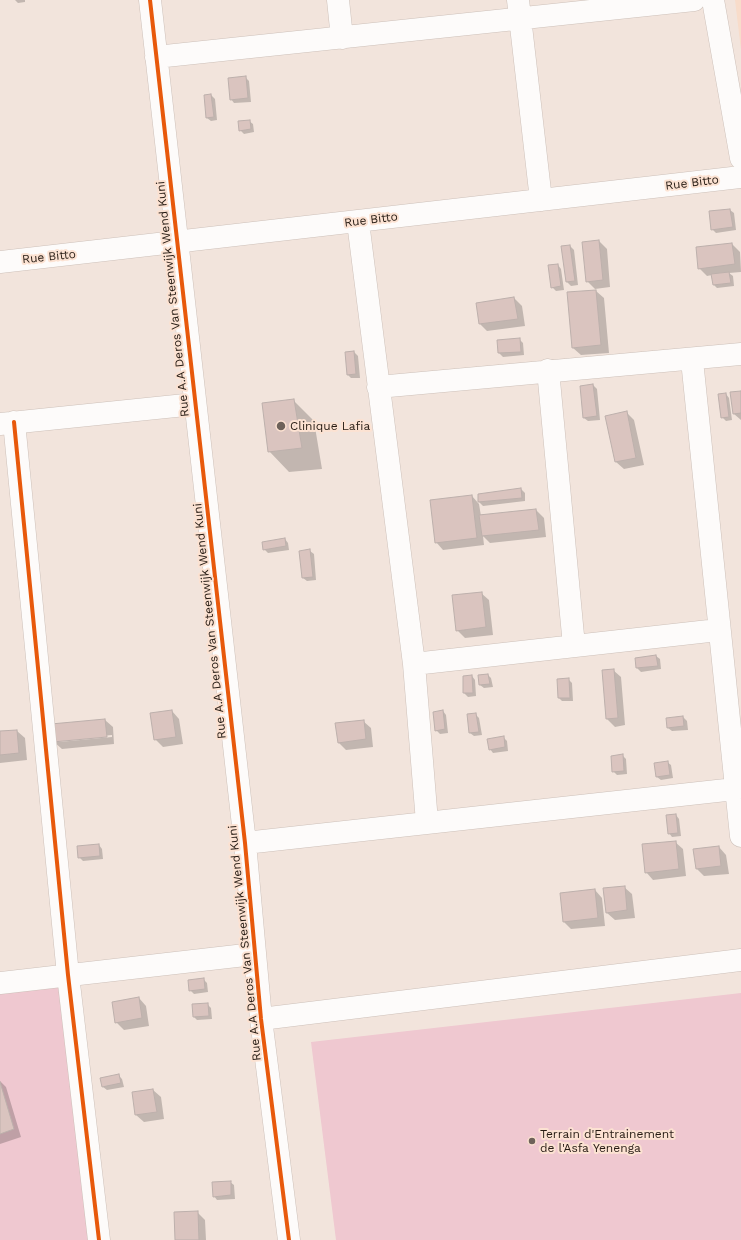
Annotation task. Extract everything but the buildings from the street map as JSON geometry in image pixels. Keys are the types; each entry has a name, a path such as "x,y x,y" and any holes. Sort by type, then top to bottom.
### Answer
{"street":[{"name":"Rue A.A Deros Van Steenwijk Wend Kuni","path":"150,0 245,843 261,1019 289,1240"},
{"path":"338,0 342,38"},
{"path":"156,57 342,38 520,10 694,0"},
{"path":"713,0 741,158"},
{"path":"520,10 541,200"},
{"name":"Rue Bitto","path":"0,262 177,243 741,177"},
{"path":"358,222 414,664 427,822"},
{"path":"378,387 548,370 692,360 741,354"},
{"path":"692,360 718,630 741,836"},
{"path":"548,370 574,646"},
{"path":"99,1240 7,423 195,404"},
{"path":"414,664 718,630"},
{"path":"245,843 735,789"},
{"path":"0,982 254,954"},
{"path":"261,1019 741,960"}],"shaded area":[{"path":"735,0 741,0 741,50"},
{"path":"66,981 95,1240 0,1240 0,989"},
{"name":"Terrain d'Entrainement de l'Asfa Yenenga","path":"741,993 741,1240 336,1240 311,1042"}],"cycle path":[{"path":"150,0 245,843 261,1019 289,1240"},
{"path":"14,422 68,975 99,1240"}],"place":[{"name":"Clinique Lafia","path":"281,426"},
{"name":"Terrain d'Entrainement de l'Asfa Yenenga","path":"532,1141"}]}
